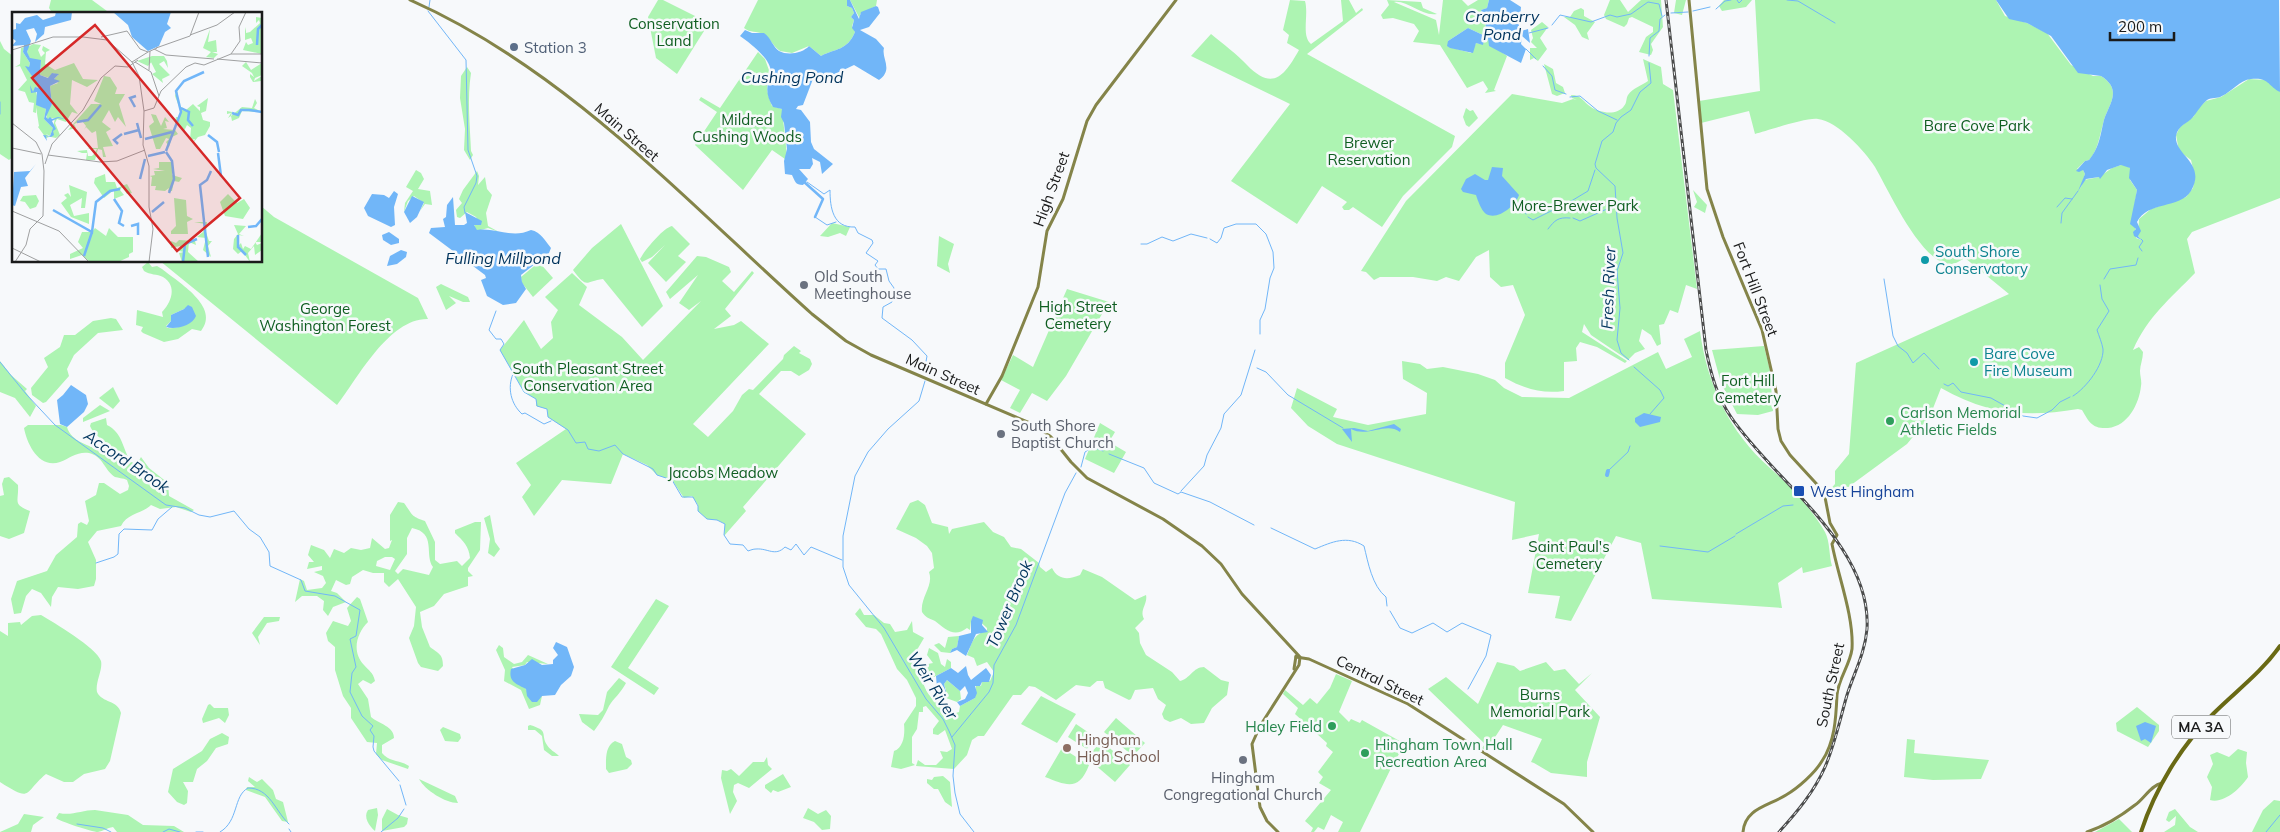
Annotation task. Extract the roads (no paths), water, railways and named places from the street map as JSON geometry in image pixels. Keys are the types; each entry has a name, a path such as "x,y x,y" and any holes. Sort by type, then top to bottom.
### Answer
{"main road":[{"name":"Main Street","path":"410,0 501,48 588,113 805,308 839,336 871,355 1018,416 1041,428 1089,479 1163,519 1192,538 1221,564 1242,594 1293,649 1298,657"},
{"name":"High Street","path":"986,404 1002,376 1038,286 1047,231 1062,199 1089,117 1176,0"},
{"name":"Fort Hill Street","path":"1689,0 1707,189 1765,342 1776,391 1779,435 1790,455 1824,492 1830,523 1837,535"},
{"name":"South Street","path":"1743,832 1745,822 1750,814 1788,794 1818,767 1829,745 1836,718 1838,689 1852,646 1846,606 1832,544 1837,535"},
{"name":"MA 3A","path":"2141,832 2151,804 2162,783 2202,726 2256,677 2280,646"},
{"path":"1278,832 1267,821 1260,807 1252,744 1293,671 1299,665 1298,657"},
{"name":"Central Street","path":"1298,657 1408,704 1564,804 1593,832"},
{"path":"2088,832 2106,824 2128,810 2155,785 2162,783"}],"water":[{"name":"Cushing Pond","path":"847,0 850,0 859,19 861,12 876,6 878,7 880,13 869,27 860,30 876,39 884,48 886,72 879,80 854,65 835,74 813,79 803,105 798,106 796,109 801,110 810,122 811,142 814,149 833,164 822,174 820,162 812,158 813,164 810,169 799,169 808,179 803,185 800,185 792,175 785,174 784,161 787,149 784,123 781,117 782,109 773,107 769,99 767,88 771,71 769,65 766,59 750,43 740,36 745,30 752,33 764,33 777,49 783,53 795,53 809,46 821,56 845,46 855,32 852,28 854,20 851,17 854,13 852,8 847,6"},
{"name":"Cranberry Pond","path":"1489,0 1510,0 1521,7 1520,28 1521,31 1528,29 1530,43 1522,36 1521,44 1526,49 1521,63 1489,46 1488,38 1484,39 1483,45 1476,43 1473,53 1447,46 1448,41 1468,28 1485,36 1486,21 1481,10 1487,8"},
{"path":"1996,0 2279,0 2280,92 2261,79 2247,80 2222,96 2207,100 2193,117 2181,127 2176,136 2177,143 2193,166 2195,181 2186,197 2142,215 2137,222 2141,231 2138,236 2141,240 2134,236 2133,232 2136,229 2130,224 2137,190 2129,178 2130,168 2121,165 2107,170 2100,179 2099,177 2086,179 2078,191 2085,174 2083,170 2076,171 2085,161 2089,160 2097,147 2112,99 2112,87 2101,76 2078,73 2051,36 2027,23 2009,19"},
{"path":"1492,167 1503,168 1502,176 1519,195 1506,211 1491,216 1483,210 1476,195 1463,192 1461,189 1466,179 1475,174 1488,180"},
{"path":"394,191 398,194 394,207 395,225 391,227 368,216 364,208 372,194 384,195 389,198"},
{"path":"412,196 424,202 417,217 410,223 404,212"},
{"name":"Fulling Millpond","path":"453,197 455,225 467,223 465,212 482,221 481,225 474,225 477,230 517,233 531,230 540,235 551,248 549,253 521,275 526,289 516,303 503,305 487,296 481,280 486,278 485,275 429,233 431,228 445,227 443,219 446,217 447,205"},
{"path":"389,232 399,239 399,243 391,245 383,240 382,235"},
{"path":"401,250 407,252 406,257 397,264 387,266 390,256"},
{"path":"188,305 192,307 196,316 191,322 174,328 166,327 171,321 171,315"},
{"path":"71,385 86,395 88,404 84,412 67,427 60,424 57,400"},
{"path":"1644,413 1661,417 1660,422 1640,427 1635,422 1635,418"},
{"path":"1394,424 1401,429 1400,432 1389,428 1364,432 1351,429 1352,442 1342,429 1354,428 1368,431"},
{"path":"973,616 983,620 982,625 988,632 976,634 966,656 957,650 950,653 952,649 957,647 959,636 971,633"},
{"path":"556,642 567,647 574,667 571,676 561,685 555,695 542,696 537,702 532,702 527,696 526,689 512,680 511,669 525,665 532,659 542,665 553,664 553,660 558,655 553,648"},
{"path":"966,666 971,680 986,668 991,675 989,682 982,682 980,686 975,686 977,693 975,698 960,706 957,702 965,699 968,693 965,686 960,691 947,680 944,684 946,692 942,694 937,688 936,676 951,668 958,673"},
{"path":"2145,722 2156,726 2151,743 2145,739 2141,741 2136,726"}],"waterway":[{"path":"429,7 430,0"},
{"name":"Fresh River","path":"1716,9 1725,1 1731,0"},
{"name":"Fresh River","path":"1737,0 1739,3 1742,0"},
{"path":"1787,0 1798,1 1835,23"},
{"path":"1552,25 1560,15 1591,22 1610,15 1617,17 1631,14 1648,2 1659,4 1662,16"},
{"name":"Fresh River","path":"1693,11 1710,7"},
{"path":"428,11 466,60 468,150 477,176 476,183 464,207 465,213"},
{"name":"Fresh River","path":"1671,13 1688,12"},
{"name":"Fresh River","path":"1649,56 1650,38 1659,31 1660,19 1665,15"},
{"path":"1529,33 1548,28"},
{"path":"1526,49 1536,59"},
{"name":"Fresh River","path":"1629,360 1621,353 1617,340 1620,308 1617,271 1623,253 1617,218 1615,186 1596,168 1595,164 1602,141 1613,132 1616,123 1631,110 1640,92 1651,83 1649,63"},
{"path":"1543,66 1552,76 1555,90 1566,94"},
{"path":"1570,97 1580,96 1598,111 1617,120"},
{"name":"Accord Brook","path":"0,102 0,114"},
{"path":"1568,203 1588,191 1595,170"},
{"path":"803,181 823,199 815,217"},
{"path":"807,182 824,194 830,190 832,210 837,220 842,224 855,227 858,233 872,240 873,243 866,253 878,261 875,265 878,269 886,269 889,281 894,288 892,302 883,307 882,318 912,340 927,356 925,367 927,373"},
{"path":"2061,223 2062,213 2078,191"},
{"path":"2057,207 2065,198 2072,199"},
{"path":"1521,201 1526,214"},
{"path":"1528,217 1533,220 1565,204"},
{"path":"1573,218 1580,221 1616,205"},
{"path":"815,217 827,225 836,222"},
{"path":"1548,229 1557,220 1570,218"},
{"path":"1210,239 1217,243 1221,238 1224,228 1236,224 1256,224 1266,234 1273,252 1274,268 1270,278 1265,309 1260,320 1260,334"},
{"path":"1141,244 1147,244 1162,237 1173,241 1191,234 1207,238"},
{"path":"2141,239 2143,241 2139,247 2142,251"},
{"path":"2104,279 2110,269 2136,265 2138,258"},
{"path":"1884,279 1893,336 1898,346 1907,353 1913,363 1924,353 1939,369"},
{"path":"2073,396 2093,376 2103,355 2103,347 2097,330 2109,311 2102,299 2100,285"},
{"path":"496,311 489,330 496,339 501,339 504,344 500,350 524,392 536,399 537,406 547,409 548,417 568,430 576,443 585,442 588,449 599,451 615,445 623,454 653,469 657,475 672,480 682,497 693,497 698,506 698,511 707,519 717,520 725,524 724,535 730,544 743,545 748,551 760,549 775,552 785,547 791,550 796,544 804,555 811,547 842,560"},
{"path":"1181,491 1204,466 1207,455 1221,428 1224,414 1241,395 1255,350"},
{"name":"Accord Brook","path":"0,362 55,425 166,505 185,508 199,515 210,517 234,511 249,529 260,537 269,552 270,566 301,580 305,591 335,596 360,610 356,636 350,639 356,667 352,673 350,692 362,716 373,726 370,730 374,736 374,751 399,781"},
{"name":"Fresh River","path":"1634,367 1660,390 1664,398 1650,414"},
{"path":"1257,368 1266,372 1288,395 1343,428"},
{"path":"513,374 510,390 518,410 522,414 525,413 544,424 551,421"},
{"name":"Weir River","path":"925,381 919,401 888,429 868,452 855,476 843,536 843,567 849,585 884,628 926,699 943,719 949,731 955,745 953,776 960,814 974,832"},
{"path":"1944,384 1948,386 1953,383 1961,392 1991,398 2023,416 2037,418 2070,397"},
{"path":"1609,470 1628,452 1630,446"},
{"name":"Tower Brook","path":"1081,467 1085,452 1093,447 1103,451"},
{"name":"Tower Brook","path":"1109,454 1144,468 1154,483 1178,494 1181,492 1210,502 1254,525"},
{"path":"1607,475 1608,471"},
{"name":"Tower Brook","path":"952,737 989,692 993,683 994,665 1016,625 1065,493 1076,473"},
{"path":"1736,534 1783,506 1793,505"},
{"path":"96,563 118,554 119,534 124,529 152,530 158,519 172,507"},
{"name":"Tower Brook","path":"1271,528 1315,549 1333,542 1346,540 1364,546 1371,573 1377,587 1386,597 1387,606"},
{"path":"1660,546 1708,552 1735,536"},
{"name":"Tower Brook","path":"1390,611 1400,628 1412,633 1433,623 1447,632 1462,623 1491,635 1486,656 1468,689"},
{"name":"Accord Brook","path":"400,785 406,805"},
{"path":"220,832 230,822 240,797 248,788 256,789 267,796 289,824"},
{"name":"Accord Brook","path":"381,832 398,818 404,809"},
{"path":"2266,832 2280,815"},
{"path":"77,824 103,828 111,832"},
{"path":"163,832 169,829 180,832"},
{"path":"196,832 203,832"}],"railway":[{"path":"1666,0 1706,350 1715,385 1726,409 1749,441 1838,542 1854,569 1864,598 1867,629 1864,646 1847,695 1829,758 1821,776 1810,793 1779,832"}],"place":[{"name":"Station 3","path":"514,47"},
{"name":"South Shore Conservatory","path":"1925,260"},
{"name":"Old South Meetinghouse","path":"804,285"},
{"name":"Bare Cove Fire Museum","path":"1974,362"},
{"name":"Carlson Memorial Athletic Fields","path":"1890,421"},
{"name":"South Shore Baptist Church","path":"1001,434"},
{"name":"West Hingham","path":"1799,491"},
{"name":"Haley Field","path":"1332,726"},
{"name":"Hingham High School","path":"1067,748"},
{"name":"Hingham Town Hall Recreation Area","path":"1365,753"},
{"name":"Hingham Congregational Church","path":"1243,760"}],"park label":[{"name":"Conservation Land","path":"674,32"},
{"name":"Bare Cove Park","path":"1977,125"},
{"name":"Mildred Cushing Woods","path":"747,128"},
{"name":"Brewer Reservation","path":"1369,150"},
{"name":"More-Brewer Park","path":"1575,205"},
{"name":"High Street Cemetery","path":"1078,314"},
{"name":"George Washington Forest","path":"325,316"},
{"name":"South Pleasant Street Conservation Area","path":"588,376"},
{"name":"Fort Hill Cemetery","path":"1748,388"},
{"name":"Jacobs Meadow","path":"723,472"},
{"name":"Saint Paul's Cemetery","path":"1569,554"},
{"name":"Burns Memorial Park","path":"1540,702"}]}
